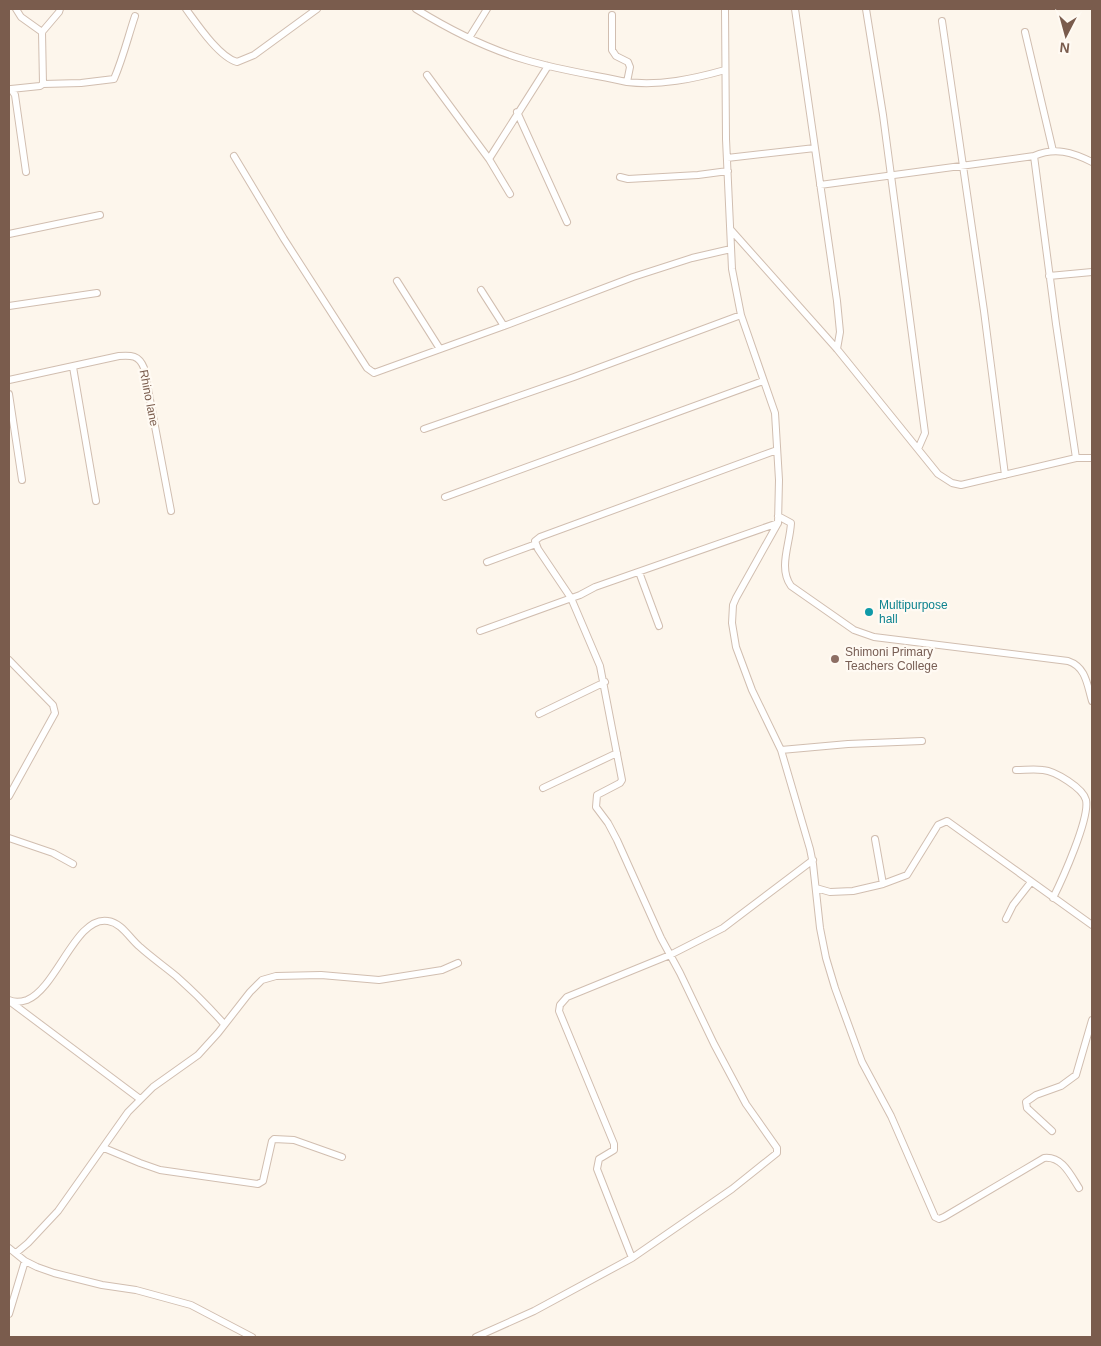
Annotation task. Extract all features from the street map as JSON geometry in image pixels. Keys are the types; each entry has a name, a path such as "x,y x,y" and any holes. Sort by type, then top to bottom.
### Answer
{"street":[{"path":"16,9 20,17 42,32"},
{"path":"44,84 42,32 60,9"},
{"path":"186,9 217,47 228,57 238,62 254,55 316,9"},
{"path":"416,9 469,38 525,60 627,82 643,84 668,82 725,70"},
{"path":"469,38 487,9"},
{"path":"725,9 727,158 732,269 741,314 775,412 778,519 733,605 733,635 743,667 781,750 813,860 820,928 826,958 859,1053 891,1116 935,1217 940,1219 944,1217 1044,1158 1051,1157 1059,1161 1066,1167 1079,1188"},
{"path":"795,9 840,332 837,349"},
{"path":"866,9 926,434 918,449"},
{"path":"612,15 612,50 616,56 628,62 630,67 627,82"},
{"path":"10,89 44,84 81,83 114,79 124,55 128,35 135,16"},
{"path":"942,20 1005,475"},
{"path":"1025,32 1053,151"},
{"path":"489,159 517,112 548,66"},
{"path":"427,75 489,159 510,194"},
{"path":"10,89 16,95 26,172"},
{"path":"517,112 567,222"},
{"path":"727,158 815,148"},
{"path":"820,185 1034,156 1053,151 1066,151 1092,162"},
{"path":"234,156 284,239 370,371 374,373 633,277 692,258 731,249"},
{"path":"1034,156 1049,276 1076,458"},
{"path":"620,177 628,179 698,175 728,171"},
{"path":"9,234 100,215"},
{"path":"731,230 837,349 938,474 952,483 962,485 1076,458 1092,458"},
{"path":"1049,276 1092,272"},
{"path":"397,281 440,348"},
{"path":"481,290 504,326"},
{"path":"9,306 96,293"},
{"path":"424,429 574,377 741,314"},
{"name":"Rhino lane","path":"9,380 119,356 136,357 142,361 171,511"},
{"path":"73,367 96,501"},
{"path":"445,497 763,380"},
{"path":"9,394 22,480"},
{"path":"476,1337 534,1311 632,1258 732,1189 776,1154 778,1150 746,1104 670,955 617,840 608,823 596,807 597,795 620,783 622,780 605,682 571,598 536,544 536,538 777,450"},
{"path":"480,631 778,519 791,523 784,568 786,578 791,586 854,630 874,636 1068,661 1081,668 1092,701"},
{"path":"487,562 536,544"},
{"path":"639,572 659,626"},
{"path":"9,660 52,705 54,713 9,796"},
{"path":"540,714 605,682"},
{"path":"781,750 848,744 922,741"},
{"path":"543,788 618,753"},
{"path":"1016,770 1054,772 1082,792 1086,799 1086,806 1068,866 1053,898"},
{"path":"816,888 842,893 883,884 909,873 938,825 947,821 1092,925"},
{"path":"9,838 53,853 73,864"},
{"path":"875,839 883,884"},
{"path":"632,1258 597,1169 599,1159 614,1150 614,1144 559,1011 560,1005 567,997 670,955 723,928 813,860"},
{"path":"1006,919 1013,905 1031,882"},
{"path":"10,1001 24,1001 40,992 88,926 106,920 114,922 119,926 138,946 201,999 224,1024"},
{"path":"16,1253 58,1211 128,1112 153,1087 198,1055 256,985 269,977 321,975 379,980 442,970 458,963"},
{"path":"10,1001 140,1099"},
{"path":"1052,1131 1027,1108 1026,1102 1036,1095 1061,1086 1076,1075 1092,1020"},
{"path":"104,1148 160,1170 258,1184 262,1181 274,1139 300,1141 342,1157"},
{"path":"9,1248 25,1261 54,1273 102,1285 136,1290 191,1305 252,1337"},
{"path":"9,1314 25,1261"}],"place":[{"name":"Multipurpose hall","path":"869,612"},
{"name":"Shimoni Primary Teachers College","path":"835,659"}]}
